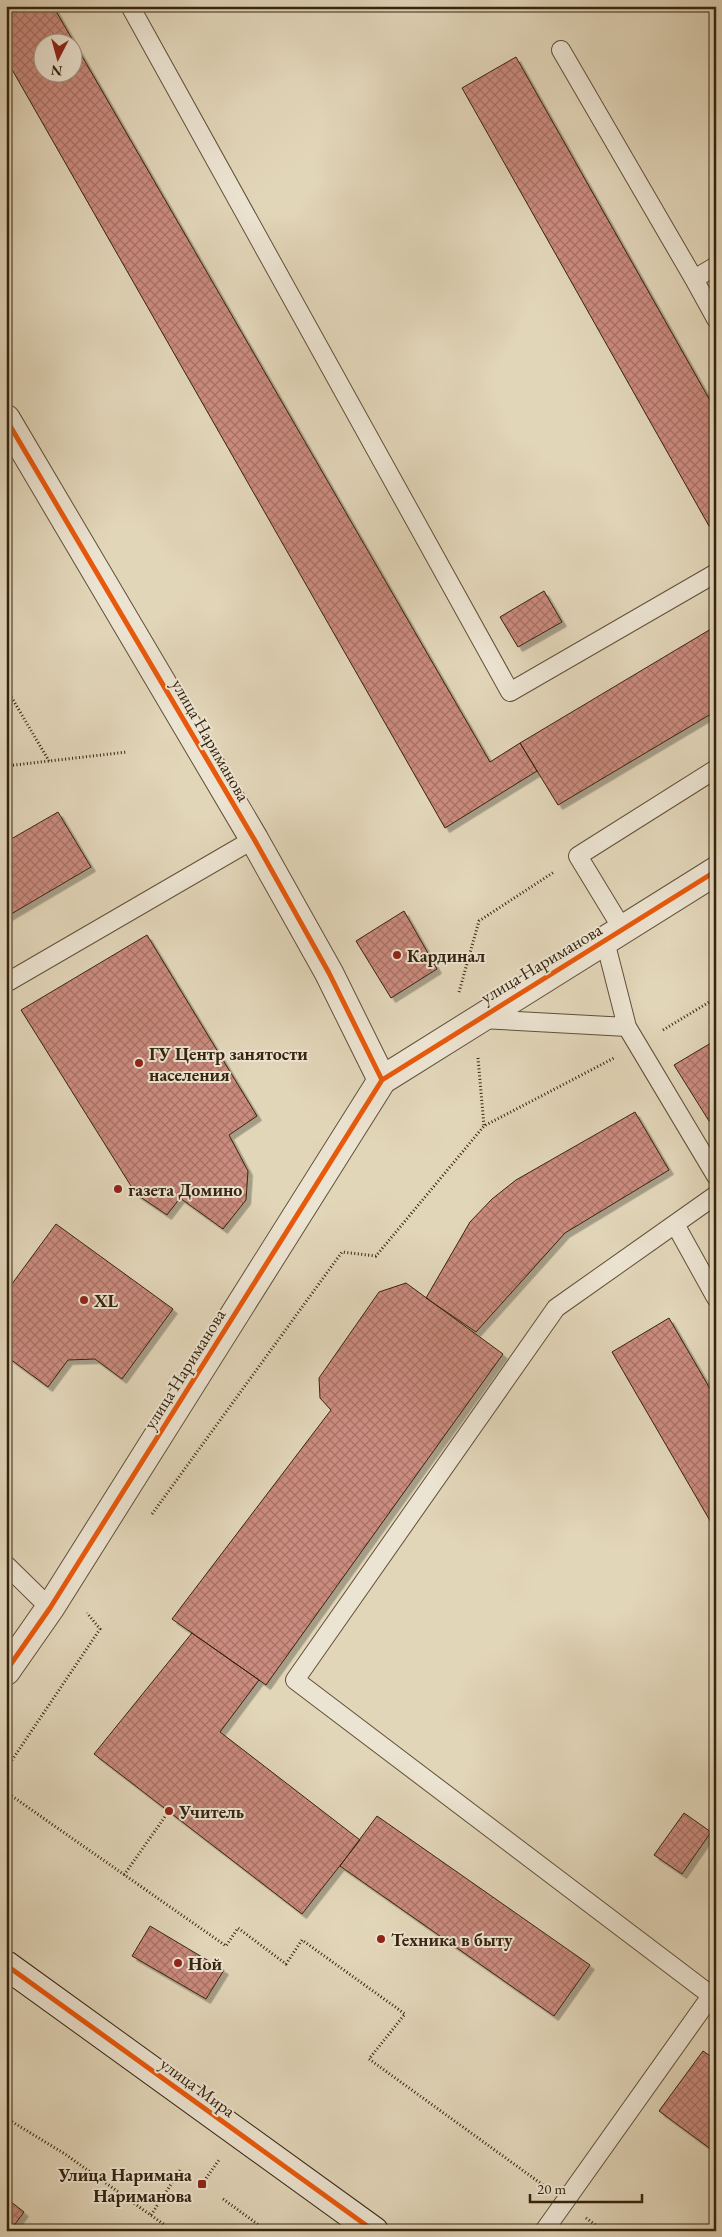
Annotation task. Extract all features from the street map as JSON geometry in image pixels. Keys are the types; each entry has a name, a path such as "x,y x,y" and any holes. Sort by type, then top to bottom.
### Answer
{"street":[{"name":"улица Нариманова","path":"6,419 254,839 329,972 382,1080"},
{"name":"улица Нариманова","path":"6,1670 50,1608 382,1080 476,1019 614,936 716,871"},
{"name":"улица Мира","path":"6,1965 374,2231"}],"lane":[{"path":"130,6 510,692 716,573"},
{"path":"561,50 716,320"},
{"path":"694,279 716,266"},
{"path":"716,769 578,856 614,936 627,1027 716,1176"},
{"path":"6,984 254,839"},
{"path":"476,1019 627,1027"},
{"path":"544,2231 713,1997 295,1680 556,1308 716,1195"},
{"path":"675,1224 716,1298"},
{"path":"6,1565 50,1608"}],"path":[{"path":"6,688 49,761"},
{"path":"6,766 127,752"},
{"path":"150,1516 342,1252 376,1256 484,1126 638,1046 716,998"},
{"path":"6,1770 100,1629 84,1610"},
{"path":"6,1792 226,1946 238,1928 286,1964 302,1940 405,2014 369,2059 604,2231"},
{"path":"124,1875 169,1811"},
{"path":"6,2118 65,2154 172,2231"},
{"path":"151,2216 182,2169"},
{"path":"223,2199 267,2231"}],"building":[{"path":"6,6 53,6 68,32 32,32 32,82 82,82 82,56 490,762 520,743 537,771 445,828 6,59"},
{"path":"516,57 716,411 716,522 709,526 462,88"},
{"path":"544,591 562,622 518,647 500,617"},
{"path":"716,626 716,711 558,805 520,743"},
{"path":"58,812 91,867 6,917 6,842"},
{"name":"Кардинал","path":"404,911 437,969 391,998 356,941"},
{"name":"ГУ Центр занятости населения","path":"147,935 257,1116 229,1135 248,1171 246,1200 223,1229 180,1198 167,1215 136,1194 21,1010"},
{"path":"716,1040 716,1117 709,1121 674,1065"},
{"path":"635,1112 669,1170 565,1233 476,1332 426,1298 470,1222 492,1199 516,1180"},
{"name":"XL","path":"56,1224 173,1309 122,1379 95,1359 68,1360 48,1387 6,1356 6,1292"},
{"path":"406,1283 503,1354 266,1685 172,1619 331,1410 320,1398 319,1378 379,1292"},
{"path":"669,1318 716,1399 716,1531 612,1352"},
{"path":"192,1633 259,1680 220,1732 360,1840 302,1914 94,1754"},
{"path":"684,1813 711,1832 682,1874 654,1855"},
{"path":"377,1816 590,1965 554,2016 340,1866"},
{"name":"Ной","path":"150,1926 224,1970 206,1999 132,1956"},
{"path":"703,2051 716,2060 716,2153 659,2111"},
{"path":"6,2198 24,2212 10,2231 6,2231"}],"cycle path":[{"path":"6,419 254,839 329,973 382,1080"},
{"path":"6,1671 50,1608 382,1080 716,871"},
{"path":"6,1965 374,2231"}],"place":[{"name":"Кардинал","path":"397,955"},
{"name":"ГУ Центр занятости населения","path":"139,1063"},
{"name":"газета Домино","path":"118,1189"},
{"name":"XL","path":"84,1300"},
{"name":"Учитель","path":"169,1811"},
{"name":"Техника в быту","path":"381,1939"},
{"name":"Ной","path":"178,1963"},
{"name":"Улица Наримана Нариманова","path":"202,2184"}]}
